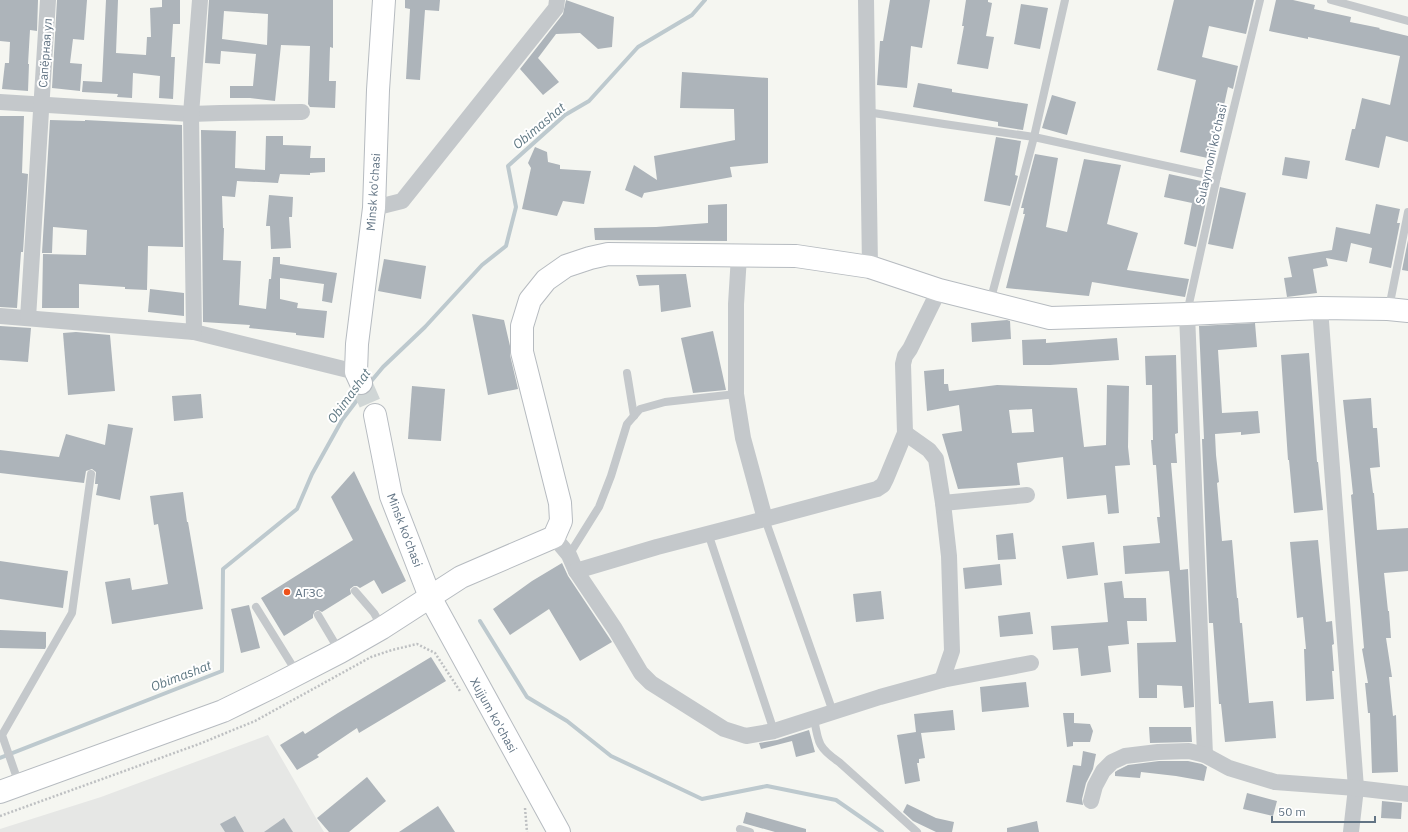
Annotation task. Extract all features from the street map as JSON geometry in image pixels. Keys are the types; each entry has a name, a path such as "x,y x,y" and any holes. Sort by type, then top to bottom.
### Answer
{"street":[{"name":"Сапёрная ул","path":"28,318 48,0"},
{"path":"194,332 191,114 200,0"},
{"name":"Minsk ko'chasi","path":"358,378 357,344 374,208 378,90 384,0"},
{"path":"374,208 402,201 556,8 557,0"},
{"path":"866,0 870,267"},
{"path":"0,102 191,114 302,112"},
{"path":"10,789 222,711 340,652 382,628 461,577 554,537 561,521 560,503 522,352 522,326 530,300 546,280 566,266 608,254 796,256 870,267 940,290 1050,318 1320,308 1398,310"},
{"path":"739,256 736,304 736,394 743,438 765,519"},
{"path":"576,571 708,533 877,489 883,485 905,433 903,364 905,356 940,290"},
{"path":"1320,308 1356,788 1351,832"},
{"path":"1187,314 1205,755"},
{"path":"0,316 194,332 358,378"},
{"name":"Minsk ko'chasi","path":"375,414 391,496 430,597"},
{"path":"905,433 929,450 936,459 943,503 948,556 952,651 942,680"},
{"path":"943,503 1027,495"},
{"path":"554,537 568,555 576,571 615,629 641,673 651,683 724,729 746,736 774,731 880,697 942,680 1031,663"},
{"name":"Xujjum ko'chasi","path":"430,597 558,832"},
{"path":"1091,801 1095,786 1103,771 1112,762 1125,756 1158,752 1189,751 1205,755 1229,768 1275,782 1356,788 1408,794"}],"lane":[{"path":"990,303 1034,137 1065,0"},
{"name":"Sulaymoni ko'chasi","path":"1187,314 1217,177 1260,0"},
{"path":"1331,0 1408,21"},
{"path":"867,112 1034,137 1217,177"},
{"path":"1398,310 1408,212"},
{"path":"626,373 634,416"},
{"path":"568,555 599,507 611,476 627,424 640,409 665,402 736,394"},
{"path":"10,789 11,761 2,735 72,613 91,474"},
{"path":"765,519 833,712"},
{"path":"708,533 774,731"},
{"path":"355,591 374,613 382,628"},
{"path":"256,607 298,674"},
{"path":"318,615 340,652"},
{"path":"267,625 274,619"},
{"path":"814,718 818,742 826,753 839,762 916,832"},
{"path":"740,829 750,832"}],"path":[{"path":"0,816 200,744 255,721 371,657 392,650 417,644 435,653 464,698"},
{"path":"525,803 527,832"}],"shaded area":[{"path":"268,735 324,832 0,832 0,829 101,797"}],"building":[{"path":"0,0 38,0 37,31 30,30 28,91 2,89 5,63 9,63 10,42 0,41"},
{"path":"57,0 87,0 84,40 73,39 70,63 82,64 80,91 52,88"},
{"path":"106,0 118,0 116,53 146,55 147,37 151,37 150,8 162,7 162,0 180,0 180,24 173,24 171,57 175,57 173,99 159,98 160,76 133,73 132,98 117,97 118,94 82,92 83,81 102,82"},
{"path":"209,0 333,0 333,48 330,47 329,81 336,81 335,108 310,107 308,104 310,46 281,45 275,101 250,98 230,98 230,86 253,86 256,54 221,51 220,64 205,63","holes":["224,11 268,14 267,45 222,39"]},
{"path":"405,0 440,0 439,11 425,10 420,80 406,79 410,9 405,8"},
{"path":"566,0 614,17 612,47 598,49 580,33 556,34 538,58 559,82 543,95 520,69 563,14"},
{"path":"890,0 930,0 922,48 911,46 907,88 877,85 880,41 883,41"},
{"path":"966,0 988,0 988,2 992,3 986,36 994,37 988,69 957,64 964,26 962,26"},
{"path":"1174,0 1254,0 1246,34 1209,26 1202,57 1238,66 1233,89 1228,87 1212,159 1180,152 1196,80 1157,70"},
{"path":"1276,0 1293,0 1315,5 1314,9 1351,17 1350,22 1380,28 1379,29 1408,36 1408,142 1386,136 1379,168 1345,160 1352,129 1355,129 1362,98 1390,105 1400,56 1308,37 1308,39 1269,31"},
{"path":"1021,4 1048,8 1040,49 1014,44"},
{"path":"682,72 768,78 768,163 730,167 732,177 644,193 642,198 625,190 634,165 657,180 654,156 735,140 734,109 680,108"},
{"path":"918,83 952,89 952,92 1028,104 1023,130 998,126 998,122 913,107"},
{"path":"1052,95 1076,102 1067,135 1042,128"},
{"path":"0,116 24,116 22,173 28,174 23,252 21,252 17,308 0,307"},
{"path":"50,120 85,120 182,125 183,247 148,246 147,290 79,284 79,308 42,308 43,254 86,255 87,230 53,227 52,253 42,253"},
{"path":"201,130 236,131 235,168 265,170 266,136 283,136 283,145 311,146 310,158 325,158 325,172 310,173 310,175 280,174 278,183 237,181 235,197 222,196 224,228 223,260 241,261 239,305 266,309 273,257 280,257 280,264 337,273 332,303 322,301 324,284 280,278 280,299 298,303 297,308 327,311 324,338 296,335 296,333 249,328 250,325 203,322"},
{"path":"996,137 1021,141 1015,175 1018,176 1010,206 984,201"},
{"path":"535,147 547,152 548,162 560,165 560,169 591,171 584,204 563,201 557,216 522,209 531,168 528,163"},
{"path":"1035,154 1058,158 1046,227 1067,232 1084,159 1121,165 1107,224 1138,233 1127,270 1189,279 1185,297 1092,282 1089,296 1006,288 1025,214 1023,214 1024,208 1021,208"},
{"path":"1285,157 1310,161 1307,179 1282,175"},
{"path":"1169,174 1210,183 1196,247 1184,244 1192,203 1164,197"},
{"path":"1220,187 1246,193 1233,249 1208,244"},
{"path":"269,195 293,197 292,217 289,217 291,248 271,249 270,226 266,226"},
{"path":"727,204 727,241 595,240 594,228 656,227 708,223 708,205"},
{"path":"1376,204 1400,209 1397,223 1400,223 1391,268 1369,263 1372,248 1351,243 1347,262 1326,258 1328,266 1313,269 1317,293 1287,297 1284,278 1292,277 1288,257 1332,250 1336,227 1370,234"},
{"path":"1408,240 1408,271 1402,270"},
{"path":"384,259 426,266 421,299 378,291"},
{"path":"686,274 691,307 661,312 659,285 639,286 636,275"},
{"path":"150,289 184,293 184,316 148,312"},
{"path":"472,314 504,320 518,389 488,395"},
{"path":"1010,321 1011,339 972,342 971,323"},
{"path":"1255,323 1257,347 1218,350 1222,413 1258,411 1260,433 1241,435 1241,432 1215,434 1219,482 1217,483 1222,541 1232,540 1240,623 1242,623 1249,703 1273,701 1276,738 1225,742 1221,704 1219,704 1213,623 1209,623 1199,326"},
{"path":"0,326 31,328 28,362 0,360"},
{"path":"713,331 726,390 693,393 681,338"},
{"path":"76,332 110,335 115,391 68,395 63,333"},
{"path":"1117,338 1119,360 1050,365 1023,365 1022,340 1046,339 1046,343"},
{"path":"1309,353 1317,462 1323,510 1294,513 1288,460 1281,355"},
{"path":"1176,355 1178,433 1175,434 1177,463 1171,463 1180,570 1188,569 1194,707 1184,708 1182,686 1157,685 1157,698 1139,698 1137,643 1176,642 1169,571 1125,574 1123,546 1160,543 1157,517 1160,517 1156,465 1153,465 1151,440 1153,440 1152,385 1146,385 1145,356"},
{"path":"944,369 944,384 948,384 949,391 997,385 1077,388 1084,447 1106,445 1107,385 1129,386 1128,447 1130,465 1115,466 1119,513 1108,514 1106,495 1067,499 1063,457 1017,463 1020,485 958,489 942,434 962,431 959,405 927,411 924,371","holes":["1032,409 1034,432 1012,433 1009,410"]},
{"path":"412,386 445,389 441,441 408,439"},
{"path":"201,394 203,418 174,421 172,396"},
{"path":"1371,398 1373,428 1377,428 1380,467 1370,468 1377,530 1408,528 1408,571 1384,573 1391,638 1386,638 1392,677 1389,677 1393,716 1396,715 1398,772 1372,773 1370,713 1368,713 1365,683 1368,683 1362,649 1364,648 1351,495 1353,494 1343,400"},
{"path":"108,424 133,428 120,500 96,495 98,484 95,484 96,472 92,469 86,471 84,483 0,473 0,450 59,457 66,434 105,445"},
{"path":"354,471 406,581 382,594 374,580 360,588 354,586 350,589 351,594 322,612 318,610 315,611 313,618 284,636 261,598 353,540 331,497"},
{"path":"183,492 203,609 112,624 105,582 130,578 132,590 168,584 158,524 154,525 150,496"},
{"path":"1013,533 1016,559 998,560 996,535"},
{"path":"1318,540 1326,622 1332,621 1334,644 1332,645 1334,671 1332,671 1334,699 1306,701 1304,649 1306,649 1303,617 1297,618 1290,542"},
{"path":"1094,542 1098,575 1067,579 1062,546"},
{"path":"0,561 68,571 63,608 0,599"},
{"path":"562,563 568,576 612,642 580,661 549,609 510,635 493,609 532,581"},
{"path":"1000,564 1002,585 965,589 963,568"},
{"path":"1122,581 1124,598 1146,598 1147,621 1127,621 1129,644 1108,646 1111,672 1081,676 1078,648 1053,650 1051,626 1108,622 1104,583"},
{"path":"881,591 884,619 856,622 853,594"},
{"path":"249,605 260,648 241,653 231,609"},
{"path":"1030,612 1033,634 1000,637 998,616"},
{"path":"0,630 46,632 46,647 45,649 0,648"},
{"path":"431,657 446,681 359,733 357,728 317,755 319,757 297,770 280,745 303,731 305,734"},
{"path":"1026,682 1029,707 982,712 980,687"},
{"path":"953,710 955,730 921,733 925,758 919,759 919,763 917,763 920,781 905,784 897,735 916,732 914,714"},
{"path":"1063,713 1074,713 1074,723 1090,724 1093,731 1090,742 1073,742 1073,746 1067,747"},
{"path":"1149,727 1191,727 1192,742 1150,743"},
{"path":"809,730 815,752 796,757 792,741 761,749 759,743 777,740"},
{"path":"1083,751 1096,754 1093,769 1086,783 1082,799 1083,805 1066,802 1073,765 1081,766"},
{"path":"1159,761 1188,761 1202,764 1207,767 1204,781 1141,772 1140,778 1115,776 1115,772 1128,765"},
{"path":"367,777 386,801 349,832 329,832 317,818"},
{"path":"1247,793 1277,801 1273,816 1243,809"},
{"path":"1382,801 1402,803 1401,819 1381,818"},
{"path":"907,804 936,818 954,822 952,832 936,832 913,821 903,812"},
{"path":"438,806 455,832 399,832"},
{"path":"746,812 806,829 806,832 775,832 743,823"},
{"path":"235,816 244,832 225,832 220,824"},
{"path":"284,818 293,832 264,832"},
{"path":"1037,821 1039,832 1007,832 1007,828"}],"waterway":[{"name":"Obimashat","path":"368,385 383,367 425,327 482,265 506,246 516,207 508,166 565,115 589,101 638,47 692,15 705,0"},
{"name":"Obimashat","path":"0,758 222,671 223,569 297,509 312,474 342,420 364,391"},
{"path":"480,621 527,697 567,721 611,756 702,799 767,786 836,800 882,832"}],"tunnel":[{"path":"361,383 375,415"}],"place":[{"name":"АГЗС","path":"287,592"}]}
